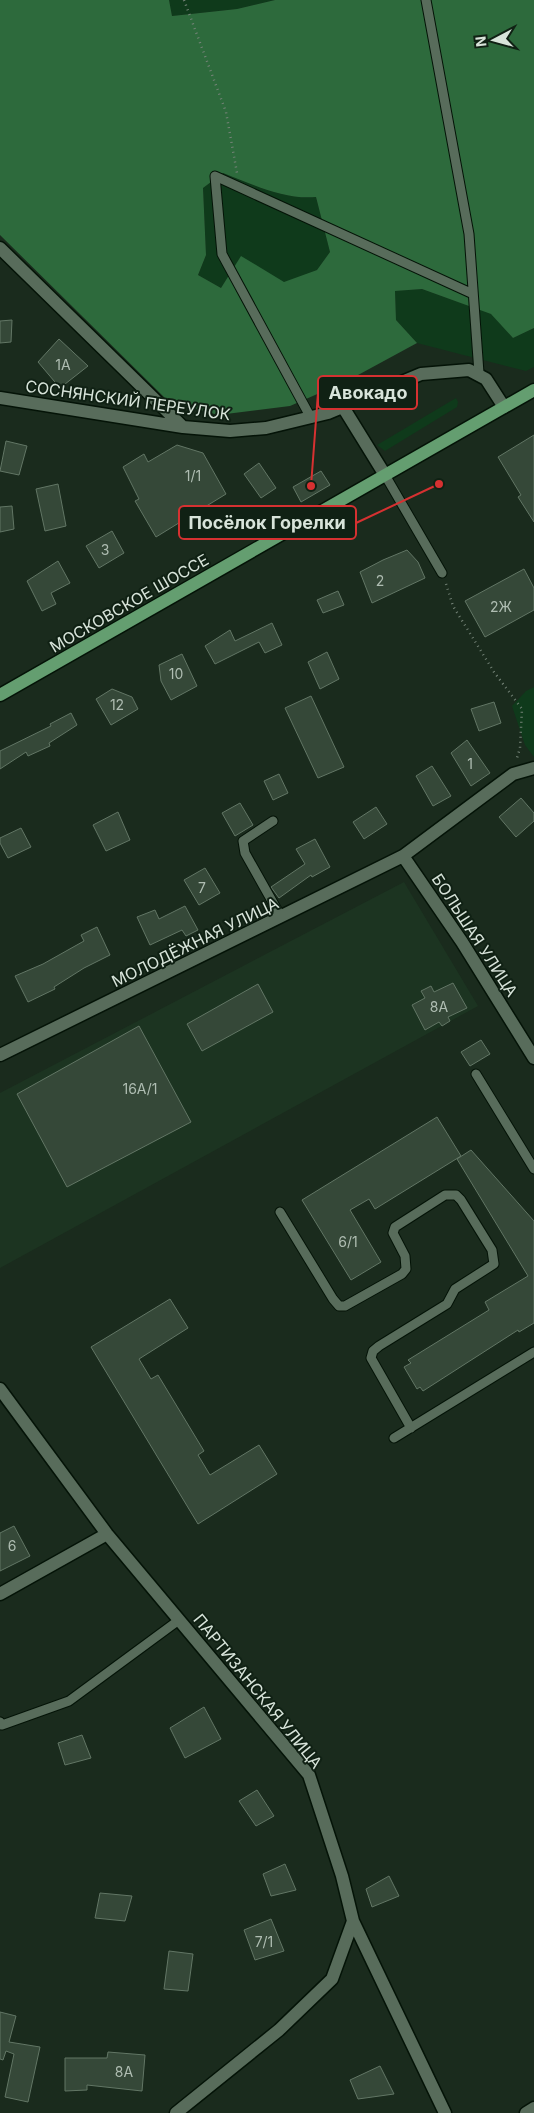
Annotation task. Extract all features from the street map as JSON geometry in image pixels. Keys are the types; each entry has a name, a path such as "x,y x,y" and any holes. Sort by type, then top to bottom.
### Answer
{"main road":[{"name":"МОСКОВСКОЕ ШОССЕ","path":"0,696 534,390"}],"street":[{"path":"0,248 184,427"},
{"name":"СОСНЯНСКИЙ ПЕРЕУЛОК","path":"0,398 184,427 230,431 266,428 311,418 344,407 421,374 470,370 479,373"},
{"path":"479,373 486,379 504,407"},
{"path":"344,407 385,475"},
{"path":"513,774 534,768"},
{"name":"МОЛОДЁЖНАЯ УЛИЦА","path":"0,1055 281,918 403,856 513,774"},
{"name":"БОЛЬШАЯ УЛИЦА","path":"403,856 462,942 534,1058"},
{"name":"ПАРТИЗАНСКАЯ УЛИЦА","path":"0,1390 108,1534 309,1775 342,1876 353,1921 445,2113"},
{"path":"0,1594 108,1534"},
{"path":"184,2110 279,2030 332,1979 353,1921"},
{"path":"526,2113 534,2108"}],"lane":[{"path":"426,0 469,234 479,373"},
{"path":"311,418 222,254 215,176 473,294"},
{"path":"385,475 442,574"},
{"path":"273,821 243,840 244,853 281,918"},
{"path":"476,1074 534,1169"},
{"path":"280,1212 333,1300 339,1306 345,1306 402,1274 406,1269 405,1256 393,1233 395,1227 451,1194 461,1200 492,1250 494,1264 455,1289 448,1304 373,1351 371,1358 411,1428"},
{"path":"394,1438 534,1352"},
{"path":"0,1722 2,1726 70,1701 179,1620"}],"path":[{"path":"184,0 226,112 239,187"},
{"path":"442,574 454,606 494,672 522,709 520,748 513,774"}],"shaded area":[{"path":"169,0 275,0 237,9 172,16"},
{"path":"223,173 280,194 316,197 330,252 317,270 284,283 241,257 221,288 198,275 206,255 203,188"},
{"path":"422,289 492,314 513,338 534,328 534,367 526,371 417,343 396,320 395,291"},
{"path":"456,398 458,402 457,407 385,451 377,445"},
{"path":"534,687 534,757 525,745 512,706 526,691"},
{"path":"404,882 478,1006 0,1268 0,1093"}],"green space":[{"path":"0,0 169,0 172,16 237,9 275,0 534,0 534,328 513,338 491,314 422,289 395,291 396,320 417,343 347,381 290,406 218,415 167,400 0,235","holes":["223,173 280,194 316,197 330,252 317,270 284,282 241,256 221,288 198,275 206,255 203,188"]}],"building":[{"path":"12,320 11,342 0,343 0,321"},
{"path":"59,339 88,366 60,388 38,362"},
{"path":"534,435 534,522 518,497 521,495 498,457"},
{"path":"6,441 27,446 19,475 0,471"},
{"path":"177,445 203,453 226,494 156,537 135,501 139,499 123,467 144,454 148,462"},
{"path":"259,463 276,488 261,498 244,474"},
{"path":"321,471 330,485 301,502 293,487"},
{"path":"58,484 66,526 45,531 36,489"},
{"path":"12,506 14,529 0,532 0,507"},
{"path":"112,531 124,553 99,568 86,546"},
{"path":"407,550 418,562 425,578 372,603 360,572"},
{"path":"58,561 70,583 51,593 56,604 42,611 27,581"},
{"path":"524,569 534,588 534,610 485,637 465,601"},
{"path":"338,591 344,605 323,613 317,600"},
{"path":"272,623 282,645 265,653 259,642 215,664 205,646 230,630 235,641"},
{"path":"327,652 339,679 320,689 308,662"},
{"path":"182,654 197,686 171,700 161,681 159,665"},
{"path":"112,689 132,697 138,709 111,725 96,699"},
{"path":"311,696 344,767 318,778 285,708"},
{"path":"494,702 501,723 479,731 471,709"},
{"path":"71,713 77,725 49,743 50,746 28,756 26,752 0,769 0,751 51,726 50,724"},
{"path":"467,740 490,773 471,786 451,753"},
{"path":"432,766 451,796 433,806 416,776"},
{"path":"279,774 288,793 273,800 264,781"},
{"path":"521,798 534,813 534,821 516,837 499,817"},
{"path":"240,803 253,825 235,836 222,813"},
{"path":"376,807 387,824 364,839 353,822"},
{"path":"118,812 130,840 106,851 93,825"},
{"path":"21,828 31,847 8,858 0,843 0,838"},
{"path":"315,839 330,867 312,877 311,875 279,898 271,887 305,864 296,849"},
{"path":"205,868 220,893 199,905 184,880"},
{"path":"185,906 198,930 186,936 182,930 150,945 137,917 155,910 159,919"},
{"path":"97,927 110,955 84,968 54,987 55,989 28,1002 15,976 43,964 84,941 81,935"},
{"path":"453,983 467,1008 448,1017 450,1021 442,1026 439,1022 425,1030 412,1005 425,998 421,991 431,986 434,992"},
{"path":"258,984 273,1012 202,1051 187,1024"},
{"path":"139,1026 191,1122 67,1187 17,1094"},
{"path":"481,1040 490,1054 470,1066 461,1052"},
{"path":"437,1117 461,1156 375,1209 369,1199 350,1210 381,1262 351,1280 302,1200"},
{"path":"471,1150 534,1221 534,1323 519,1332 518,1330 423,1391 420,1387 417,1389 404,1367 411,1363 408,1360 489,1310 485,1302 528,1276 457,1159"},
{"path":"170,1299 188,1328 139,1359 151,1379 158,1375 204,1451 198,1455 210,1475 259,1445 277,1474 198,1524 91,1347"},
{"path":"14,1526 30,1556 0,1571 0,1533"},
{"path":"204,1707 221,1739 185,1758 170,1728"},
{"path":"82,1735 91,1758 65,1765 58,1743"},
{"path":"257,1790 274,1816 256,1826 239,1801"},
{"path":"285,1864 296,1890 271,1896 263,1874"},
{"path":"389,1876 399,1896 372,1907 366,1889"},
{"path":"100,1893 132,1896 125,1921 95,1918"},
{"path":"271,1919 284,1951 255,1960 244,1930"},
{"path":"169,1951 193,1954 188,1991 164,1989"},
{"path":"0,2012 16,2016 9,2042 40,2047 28,2102 5,2097 14,2054 6,2051 3,2060 0,2059"},
{"path":"108,2052 145,2055 142,2091 87,2085 87,2090 65,2091 65,2058 107,2058"},
{"path":"380,2066 394,2094 358,2099 350,2080"}],"place":[{"name":"Посёлок Горелки","path":"439,484"},
{"name":"Авокадо","path":"311,486"}]}
